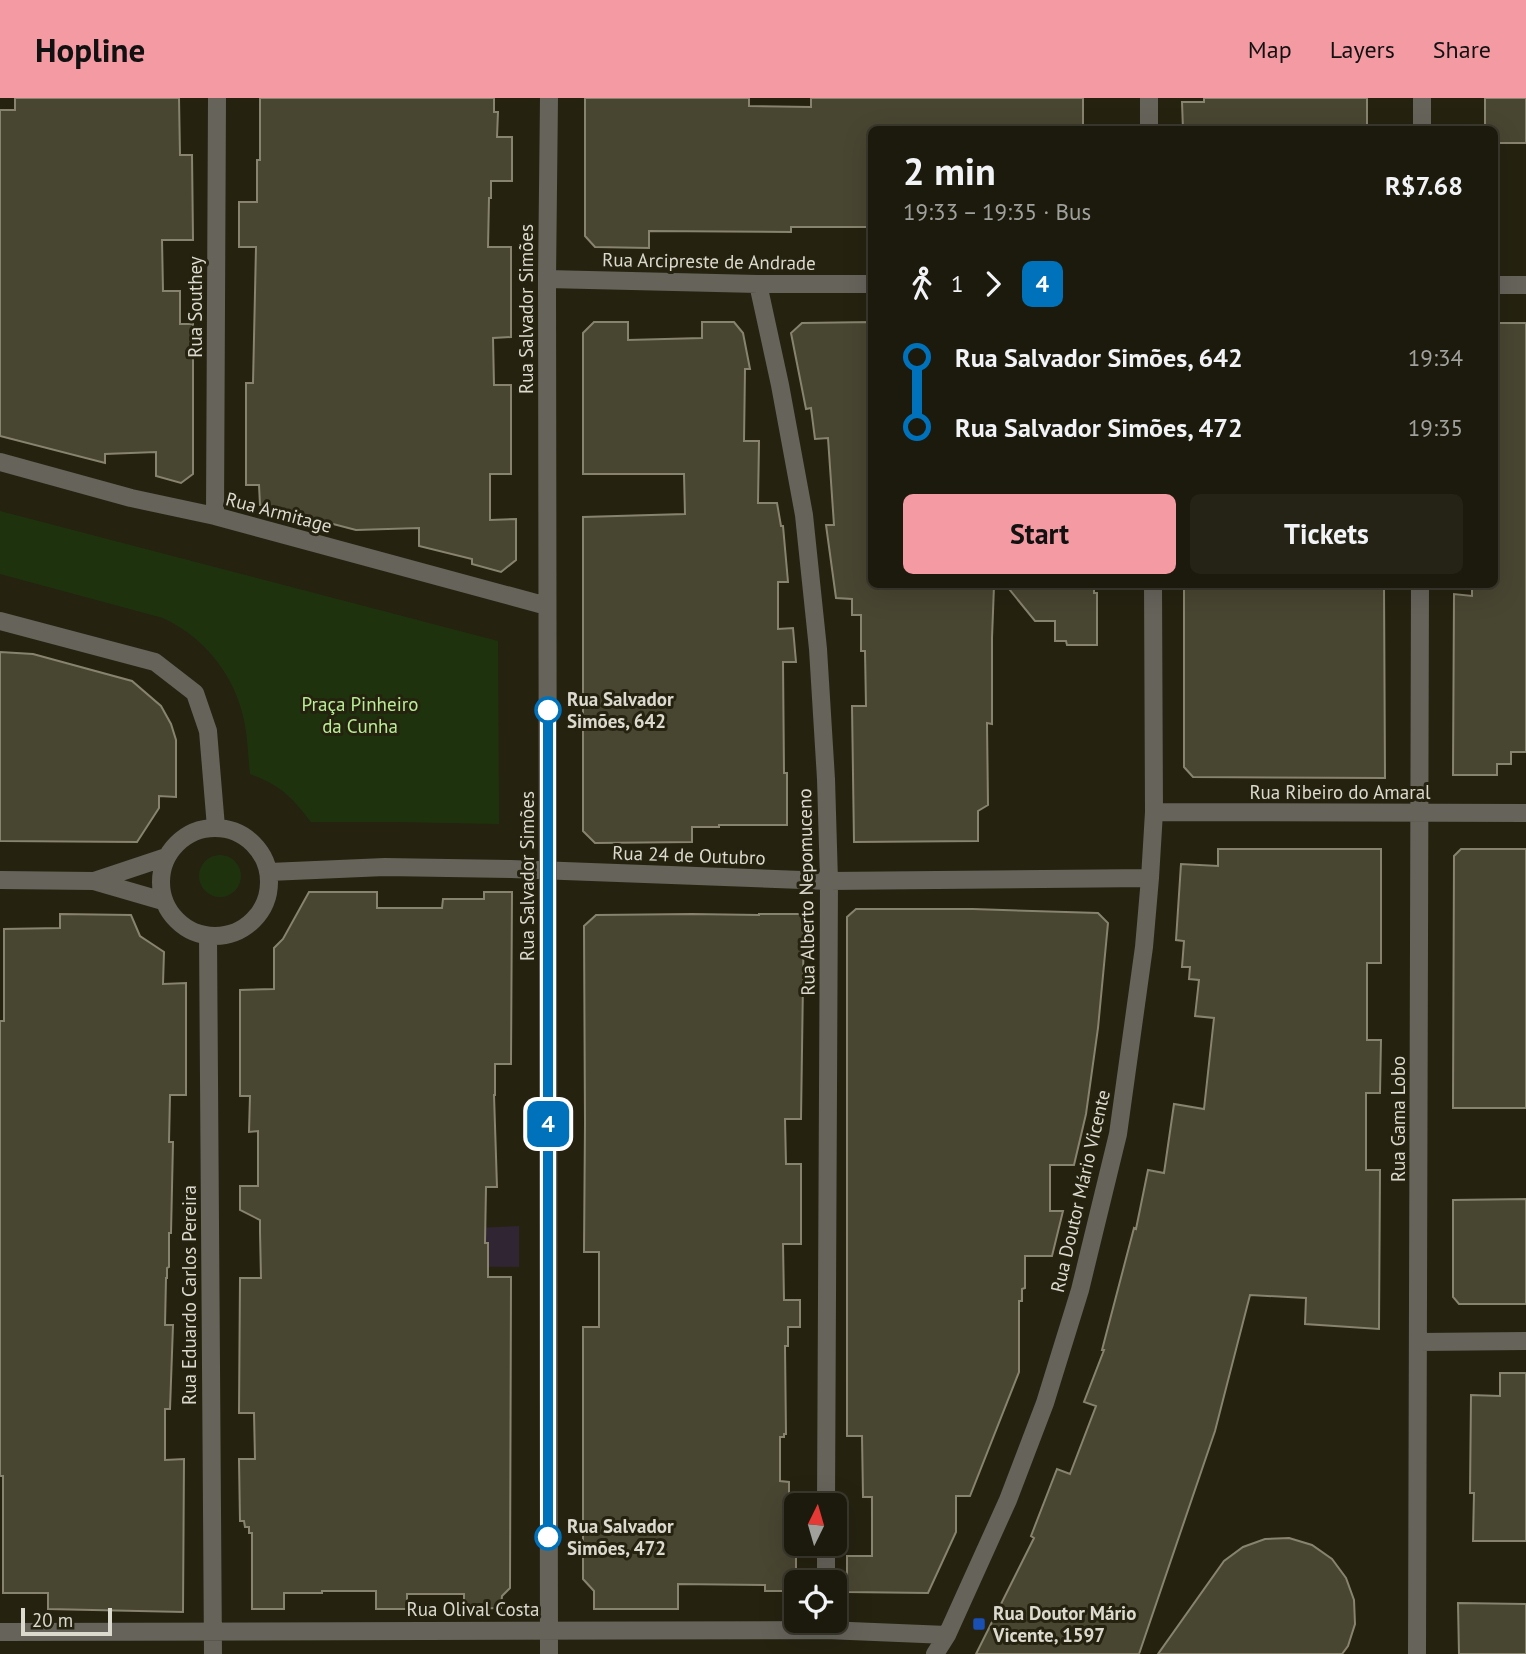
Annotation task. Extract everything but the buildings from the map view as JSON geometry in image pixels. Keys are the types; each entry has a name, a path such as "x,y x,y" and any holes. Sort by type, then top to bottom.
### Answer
{"street":[{"name":"Rua Southey","path":"215,516 217,98"},
{"name":"Rua Salvador Simões","path":"548,1654 549,98"},
{"path":"1149,98 1149,126"},
{"path":"1422,98 1422,126"},
{"name":"Rua Arcipreste de Andrade","path":"547,279 868,284"},
{"name":"Rua Alberto Nepomuceno","path":"758,284 804,515 818,649 826,779 829,881 826,1493"},
{"path":"1498,285 1526,285"},
{"name":"Rua Armitage","path":"0,462 131,498 215,516 547,606"},
{"name":"Rua Doutor Mário Vicente","path":"935,1654 947,1635 1007,1500 1045,1403 1080,1290 1118,1134 1144,947 1150,878 1154,812 1153,588"},
{"name":"Rua Gama Lobo","path":"1417,1654 1420,588"},
{"path":"0,621 155,662 195,693 208,731 216,827"},
{"name":"Rua Ribeiro do Amaral","path":"1154,812 1526,813"},
{"path":"216,827 234,831 251,840 262,855 269,872 268,898 254,919 233,933 208,936 189,930 173,918 163,901 160,879 166,857 178,841 196,830 216,827"},
{"path":"94,881 166,857"},
{"name":"Rua 24 de Outubro","path":"269,872 385,867 548,870 829,881 1150,878"},
{"path":"0,880 94,881 163,901"},
{"name":"Rua Eduardo Carlos Pereira","path":"208,936 213,1654"},
{"path":"1419,1342 1526,1341"},
{"name":"Rua Olival Costa","path":"0,1632 548,1630 784,1626"},
{"name":"Rua Olival Costa","path":"847,1627 947,1635"}],"shaded area":[{"path":"519,1226 519,1267 372,1265 471,1228"}],"green space":[{"name":"Praça Pinheiro da Cunha","path":"0,511 498,641 499,824 311,822 285,793 250,774 241,708 227,676 206,648 179,626 163,618 0,574"},
{"path":"220,855 235,861 241,876 235,891 220,897 205,891 199,876 205,861"}],"bus line":[{"name":"4","path":"548,710 548,1537"}],"place":[{"name":"Rua Salvador Simões, 642","path":"548,710"},
{"name":"Rua Salvador Simões, 472","path":"548,1537"},
{"name":"Rua Doutor Mário Vicente, 1597","path":"979,1624"}]}
